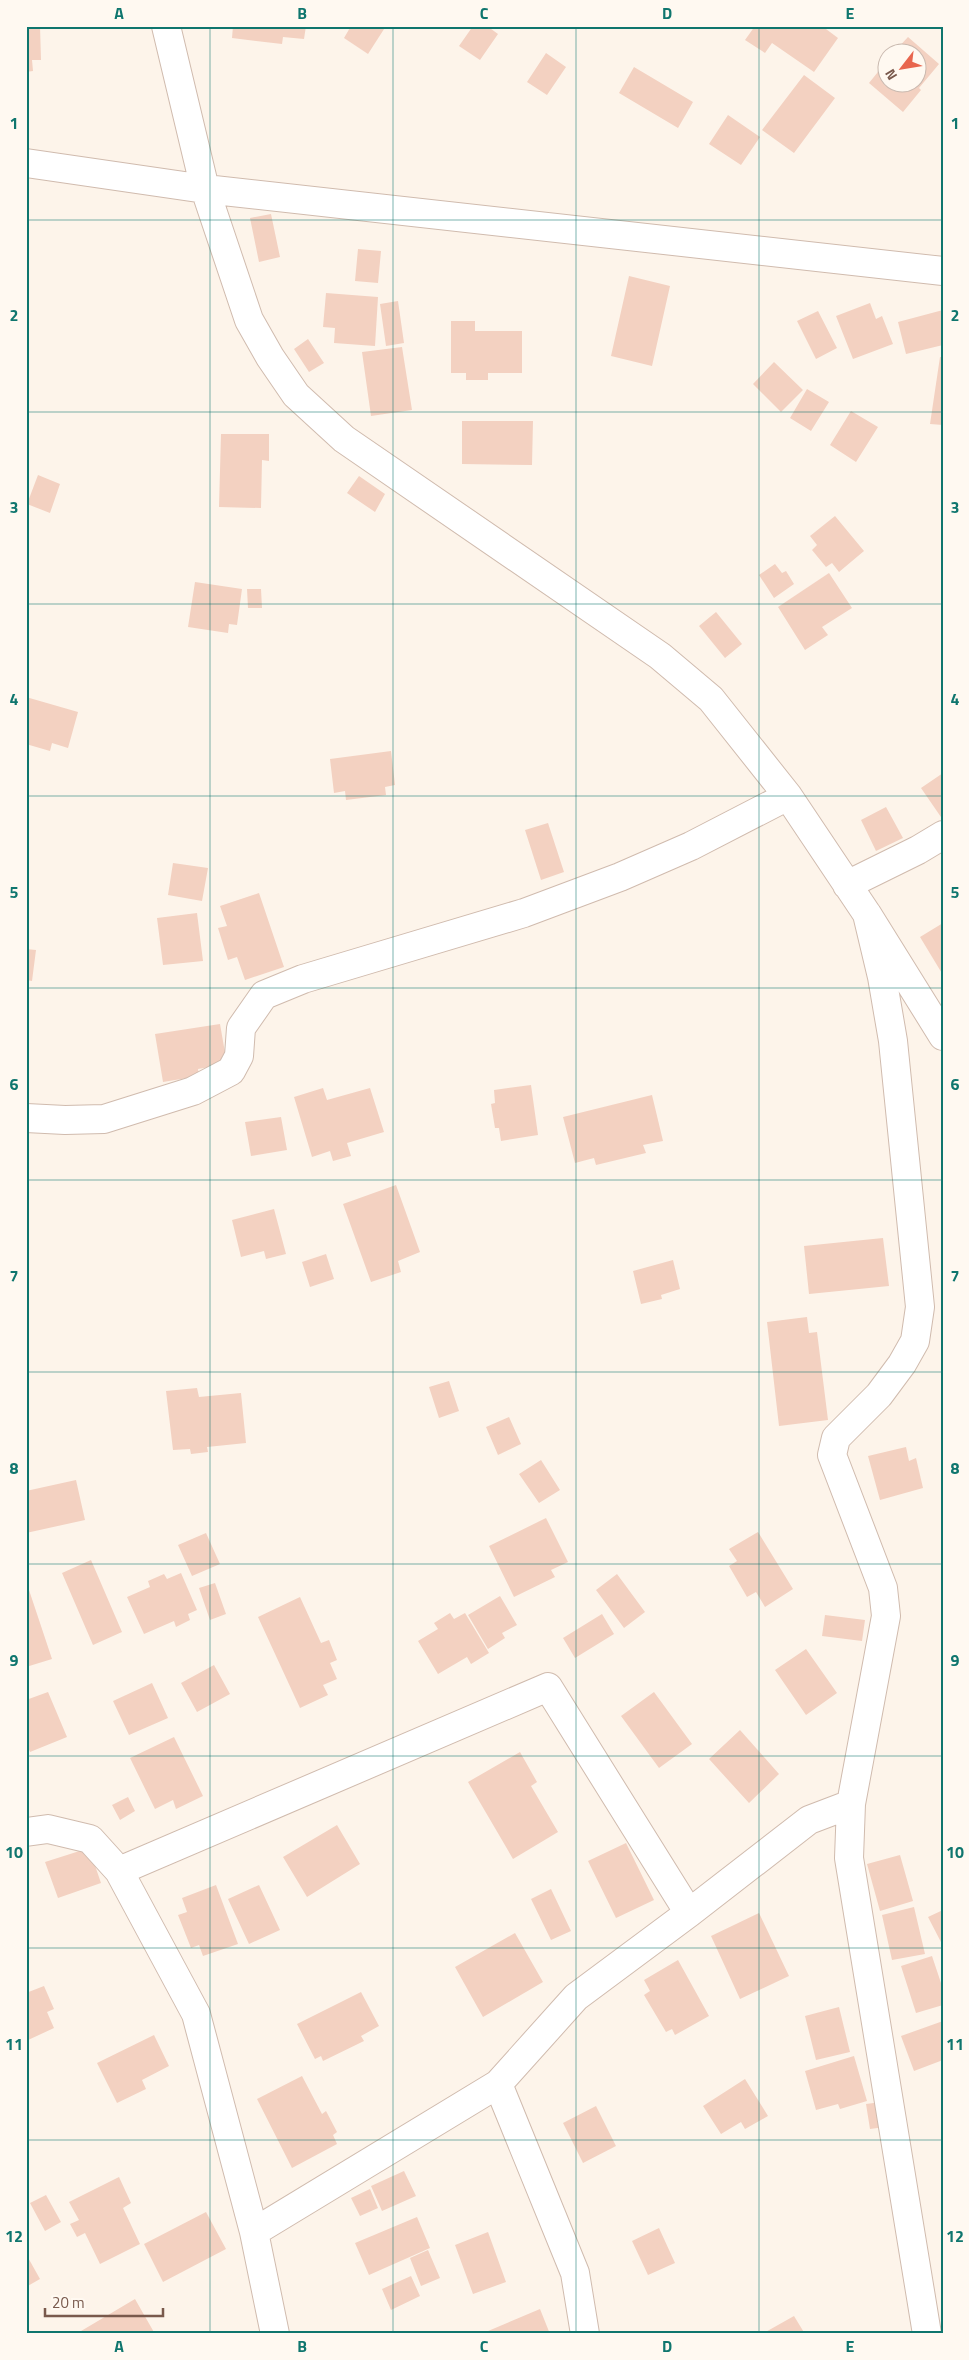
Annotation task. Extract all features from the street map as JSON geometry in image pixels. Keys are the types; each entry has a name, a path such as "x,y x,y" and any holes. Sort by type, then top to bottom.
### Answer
{"street":[{"path":"166,26 205,189 249,320 270,357 296,395 344,439 660,656 711,699 788,796 867,914 943,1036"},
{"path":"26,163 205,189 943,271"},
{"path":"26,1118 104,1119 193,1092 231,1071 239,1056 241,1028 264,995 303,979 524,913 620,878 691,846 788,796"},
{"path":"847,885 918,850 943,835"},
{"path":"867,914 882,977 893,1041 920,1308 915,1341 902,1364 879,1396 836,1438 832,1455 883,1588 886,1616 851,1804 849,1858 927,2334"},
{"path":"119,1871 548,1687 690,1913"},
{"path":"254,2232 498,2084 576,1997 690,1913 810,1820 851,1804"},
{"path":"26,1832 48,1829 90,1839 119,1871 196,2014 254,2232 275,2334"},
{"path":"498,2084 574,2273 585,2334"}],"building":[{"path":"26,26 40,26 41,60 32,60 33,71 26,72"},
{"path":"233,26 306,26 304,39 283,37 282,44 232,38"},
{"path":"351,26 386,26 368,54 344,38"},
{"path":"473,26 487,26 498,34 480,60 459,46"},
{"path":"755,26 822,26 838,38 814,72 772,43 765,53 745,40"},
{"path":"908,37 914,42 903,42"},
{"path":"546,53 566,67 547,95 527,82"},
{"path":"926,53 939,64 926,80"},
{"path":"634,67 693,102 678,128 619,93"},
{"path":"876,74 876,89 869,83"},
{"path":"804,75 835,98 794,153 762,130"},
{"path":"880,92 919,92 903,112"},
{"path":"728,115 760,137 741,165 709,144"},
{"path":"271,214 280,257 259,262 250,218"},
{"path":"358,249 381,251 378,283 355,281"},
{"path":"629,276 670,286 652,366 611,356"},
{"path":"326,293 378,297 375,346 334,343 335,328 323,327"},
{"path":"398,301 404,343 386,346 380,304"},
{"path":"870,303 876,319 882,316 893,344 853,359 836,316"},
{"path":"943,310 943,345 906,354 898,322"},
{"path":"818,311 837,348 816,359 797,321"},
{"path":"451,321 475,321 475,331 522,331 522,373 488,373 488,380 466,380 466,373 451,373"},
{"path":"308,339 324,363 309,372 294,349"},
{"path":"402,347 412,410 371,416 362,352"},
{"path":"940,357 943,357 943,425 930,424"},
{"path":"774,362 803,390 781,412 753,384"},
{"path":"807,389 829,402 811,431 790,418"},
{"path":"851,411 878,427 856,462 830,445"},
{"path":"462,421 533,421 532,465 462,464"},
{"path":"221,434 269,434 269,461 262,460 261,508 219,507"},
{"path":"38,475 60,484 50,513 27,504"},
{"path":"359,476 385,494 375,512 347,493"},
{"path":"835,516 864,551 839,572 832,563 826,567 812,550 817,545 810,536"},
{"path":"775,564 782,573 786,571 794,584 774,598 759,575"},
{"path":"829,573 852,608 822,627 828,635 805,650 778,607"},
{"path":"195,582 242,589 237,625 229,624 228,633 188,627"},
{"path":"247,589 261,589 262,608 248,608"},
{"path":"716,612 742,644 725,658 699,626"},
{"path":"26,697 78,712 68,748 52,743 50,751 26,744"},
{"path":"391,751 395,785 385,787 386,795 346,800 345,791 334,793 330,759"},
{"path":"943,773 943,820 921,788"},
{"path":"886,807 903,838 876,851 861,820"},
{"path":"548,823 564,872 541,880 525,830"},
{"path":"173,863 208,868 202,901 168,895"},
{"path":"259,893 284,967 245,980 237,957 228,960 218,928 227,926 220,906"},
{"path":"197,913 203,961 163,965 157,918"},
{"path":"943,923 943,975 920,937"},
{"path":"26,949 36,950 32,981 26,980"},
{"path":"220,1024 227,1064 198,1069 199,1076 163,1082 155,1034"},
{"path":"531,1085 538,1135 501,1141 499,1128 495,1128 491,1104 495,1103 494,1090"},
{"path":"323,1088 327,1100 370,1088 384,1132 347,1143 351,1156 333,1161 330,1151 312,1157 294,1097"},
{"path":"652,1095 663,1141 643,1145 646,1153 596,1165 594,1158 575,1163 563,1117"},
{"path":"281,1117 287,1150 251,1156 245,1122"},
{"path":"396,1185 420,1252 398,1261 401,1272 371,1282 343,1204"},
{"path":"274,1209 286,1254 266,1259 264,1251 241,1257 232,1220"},
{"path":"883,1238 889,1286 809,1294 804,1246"},
{"path":"326,1254 334,1279 310,1287 302,1262"},
{"path":"673,1260 680,1289 661,1295 662,1299 641,1304 633,1271"},
{"path":"807,1317 809,1333 817,1332 828,1420 779,1426 767,1322"},
{"path":"449,1381 459,1411 439,1418 429,1387"},
{"path":"197,1388 199,1397 241,1393 246,1443 207,1447 208,1452 191,1454 190,1449 173,1450 166,1391"},
{"path":"509,1417 521,1444 498,1455 486,1427"},
{"path":"906,1447 909,1461 916,1458 923,1488 880,1500 868,1456"},
{"path":"541,1460 560,1490 539,1503 519,1474"},
{"path":"76,1480 85,1520 26,1533 26,1491"},
{"path":"546,1518 568,1562 551,1570 555,1577 514,1597 489,1546"},
{"path":"758,1532 793,1589 765,1607 756,1592 747,1597 729,1566 737,1561 729,1549"},
{"path":"206,1533 220,1564 192,1576 178,1545"},
{"path":"91,1560 122,1632 93,1645 62,1573"},
{"path":"181,1573 197,1610 188,1614 190,1620 176,1627 174,1621 144,1634 127,1597 150,1587 148,1581 164,1574 167,1579"},
{"path":"617,1574 645,1612 624,1628 596,1590"},
{"path":"26,1581 52,1659 26,1667"},
{"path":"215,1583 226,1614 210,1620 199,1588"},
{"path":"500,1596 517,1625 502,1633 505,1638 488,1649 468,1615"},
{"path":"300,1597 321,1643 329,1640 337,1660 330,1663 337,1679 323,1685 328,1695 300,1708 258,1617"},
{"path":"450,1613 454,1619 465,1613 489,1653 471,1664 467,1657 438,1674 418,1641 438,1629 434,1623"},
{"path":"602,1614 614,1634 575,1658 563,1638"},
{"path":"825,1615 865,1620 862,1641 822,1636"},
{"path":"806,1649 837,1693 806,1715 775,1670"},
{"path":"214,1665 230,1694 197,1712 181,1683"},
{"path":"152,1683 168,1718 129,1735 113,1701"},
{"path":"48,1692 67,1737 30,1752 26,1743 26,1700"},
{"path":"654,1692 692,1744 659,1768 621,1716"},
{"path":"740,1730 779,1774 749,1803 709,1759"},
{"path":"174,1737 203,1796 176,1809 173,1800 155,1809 130,1758"},
{"path":"520,1752 537,1782 531,1786 558,1832 513,1859 468,1782"},
{"path":"128,1797 135,1811 120,1820 112,1805"},
{"path":"337,1825 360,1864 307,1897 283,1857"},
{"path":"626,1843 654,1900 616,1918 588,1861"},
{"path":"89,1848 101,1883 58,1898 45,1862"},
{"path":"900,1855 913,1901 880,1911 867,1864"},
{"path":"216,1885 238,1944 203,1956 199,1945 191,1948 178,1915 187,1912 182,1898"},
{"path":"259,1885 280,1930 249,1944 228,1899"},
{"path":"551,1889 571,1931 551,1940 531,1899"},
{"path":"914,1907 925,1954 892,1960 882,1915"},
{"path":"943,1910 943,1946 928,1917"},
{"path":"759,1913 789,1976 740,1999 711,1936"},
{"path":"515,1933 543,1982 483,2017 455,1967"},
{"path":"932,1956 943,1989 943,2005 916,2013 901,1966"},
{"path":"678,1960 709,2016 675,2035 672,2029 666,2032 644,1995 650,1991 644,1980"},
{"path":"44,1986 54,2009 47,2012 54,2028 26,2041 26,1993"},
{"path":"361,1992 379,2026 361,2036 364,2041 323,2061 321,2056 315,2059 297,2024"},
{"path":"839,2007 850,2052 816,2060 805,2016"},
{"path":"943,2021 943,2060 914,2071 901,2036"},
{"path":"154,2035 169,2066 142,2080 146,2089 117,2103 97,2063"},
{"path":"854,2056 867,2101 840,2109 838,2104 816,2110 805,2071"},
{"path":"302,2076 322,2114 326,2111 337,2132 333,2135 337,2144 292,2168 257,2099"},
{"path":"745,2079 768,2116 745,2129 741,2122 721,2134 703,2106"},
{"path":"881,2102 885,2127 870,2129 866,2104"},
{"path":"596,2106 616,2146 583,2163 563,2123"},
{"path":"404,2171 416,2196 382,2211 371,2186"},
{"path":"119,2177 131,2203 123,2208 140,2244 100,2264 85,2233 77,2237 70,2224 79,2220 69,2202"},
{"path":"370,2189 378,2208 360,2216 351,2198"},
{"path":"46,2195 61,2222 45,2231 30,2203"},
{"path":"206,2212 226,2249 163,2282 144,2244"},
{"path":"417,2217 430,2248 369,2275 355,2243"},
{"path":"659,2228 675,2263 648,2275 632,2241"},
{"path":"488,2232 506,2282 473,2294 455,2245"},
{"path":"428,2250 440,2278 421,2286 410,2258"},
{"path":"26,2254 40,2279 26,2287"},
{"path":"411,2276 420,2296 391,2310 382,2289"},
{"path":"135,2299 155,2334 76,2334"},
{"path":"540,2309 550,2334 481,2334"},
{"path":"794,2316 805,2334 762,2334"}]}
